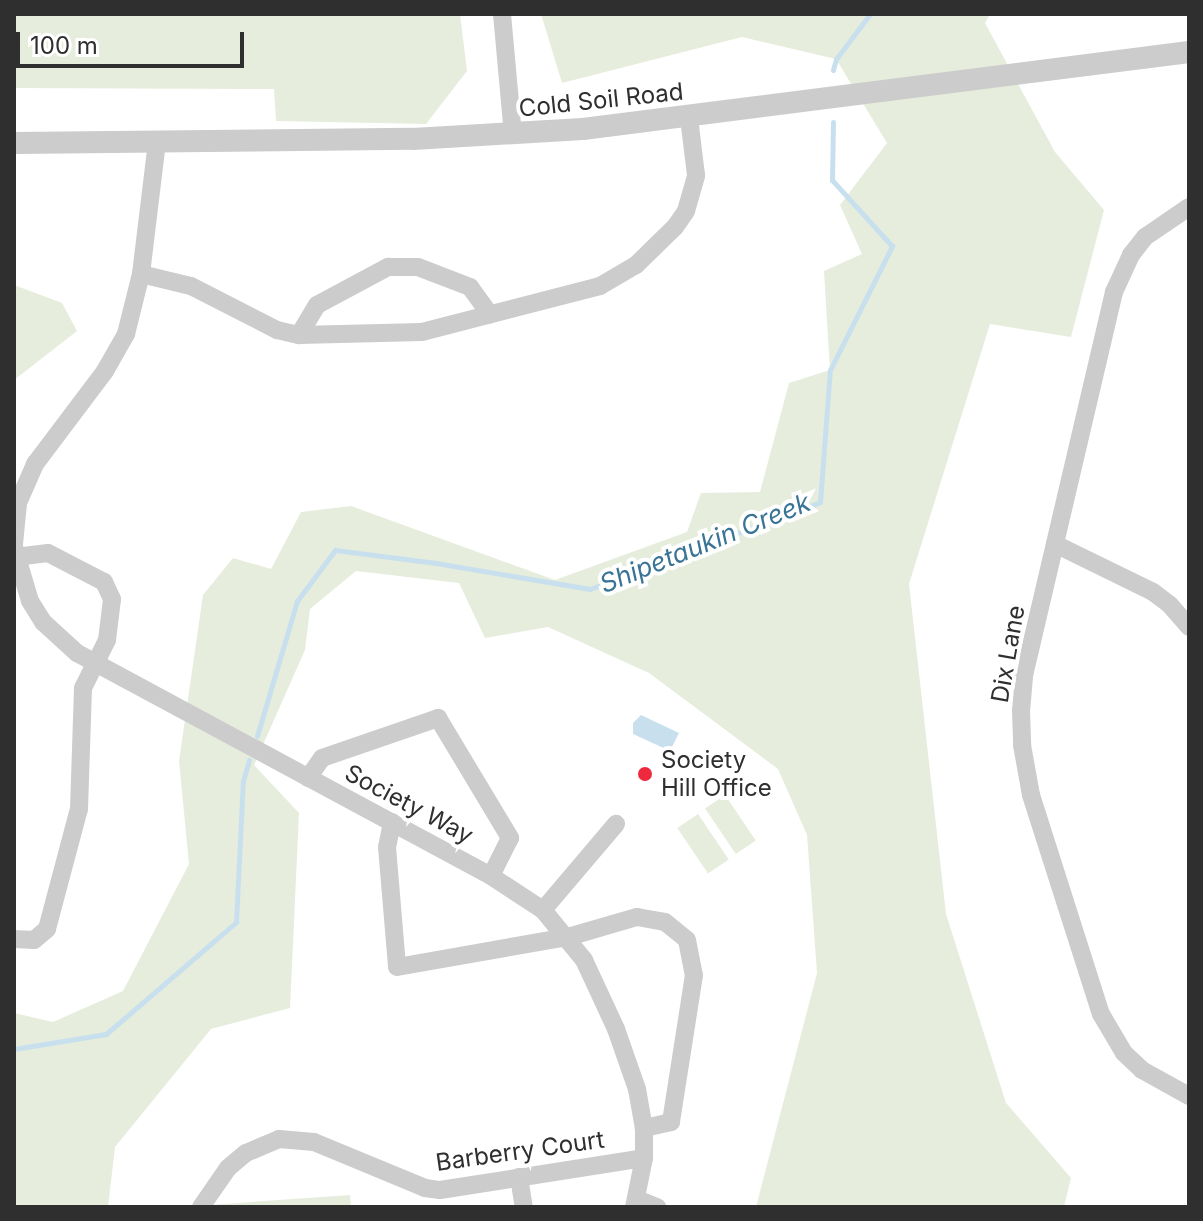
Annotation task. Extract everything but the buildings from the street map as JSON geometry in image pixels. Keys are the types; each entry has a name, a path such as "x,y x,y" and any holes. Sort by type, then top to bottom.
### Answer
{"street":[{"path":"502,14 513,135"},
{"name":"Cold Soil Road","path":"14,143 513,135 689,118 1189,52"},
{"path":"141,274 191,286 277,330 299,335 422,332 600,286 620,277 646,257 675,227 692,196 696,158 689,118"},
{"name":"Society Way","path":"157,141 135,305 114,357 35,464 25,483 14,525 14,546 30,601 59,640 95,664 491,876 543,910 584,960 616,1029 637,1089 644,1128 644,1158 636,1203"},
{"name":"Dix Lane","path":"1189,207 1145,237 1121,273 1024,677 1022,745 1027,779 1110,1032 1142,1070 1189,1096"},
{"path":"299,335 317,305 388,267 418,267 470,287 490,315"},
{"path":"1055,544 1153,592 1170,605 1189,627"},
{"path":"14,939 34,940 47,929 79,809 83,688 107,640 110,589 104,582 48,553 15,557"},
{"path":"308,778 322,758 438,718 510,838 491,876"},
{"path":"392,822 387,847 397,967 568,937 637,917 652,917 677,929 692,953 694,975 671,1122 644,1128"},
{"path":"543,910 616,824"},
{"name":"Barberry Court","path":"201,1207 211,1188 237,1160 262,1144 279,1139 314,1142 425,1188 440,1190 644,1158"},
{"path":"519,1177 524,1207"},
{"path":"636,1203 657,1207"}],"green space":[{"path":"14,14 460,14 467,71 426,124 276,121 274,89 14,88"},
{"path":"541,14 990,14 985,23 1055,152 1104,210 1071,337 990,324 909,584 946,914 1006,1103 1071,1178 1064,1207 756,1207 817,973 807,835 778,769 649,673 548,627 485,638 459,583 356,571 310,609 305,650 254,765 299,813 290,1008 211,1029 115,1147 108,1207 14,1207 14,1013 53,1022 123,991 189,864 179,761 203,595 233,558 271,569 301,512 351,506 555,580 687,532 701,493 760,492 789,383 830,370 824,271 862,254 840,205 887,143 836,59 742,37 562,83"},
{"path":"14,285 62,303 77,331 14,380"},
{"path":"725,795 756,841 736,854 705,808"},
{"path":"698,814 729,860 708,874 677,828"},
{"path":"350,1195 351,1207 182,1207"}],"water":[{"path":"641,715 679,733 670,751 633,734 633,723"}],"waterway":[{"name":"Shipetaukin Creek","path":"833,70 836,59 870,14"},
{"name":"Shipetaukin Creek","path":"257,736 297,601 335,550 436,563 590,589 820,502 830,370 892,246 832,180 833,122"},
{"name":"Shipetaukin Creek","path":"14,1049 106,1034 236,922 243,781 249,760"}],"place":[{"name":"Society Hill Office","path":"645,774"}]}
